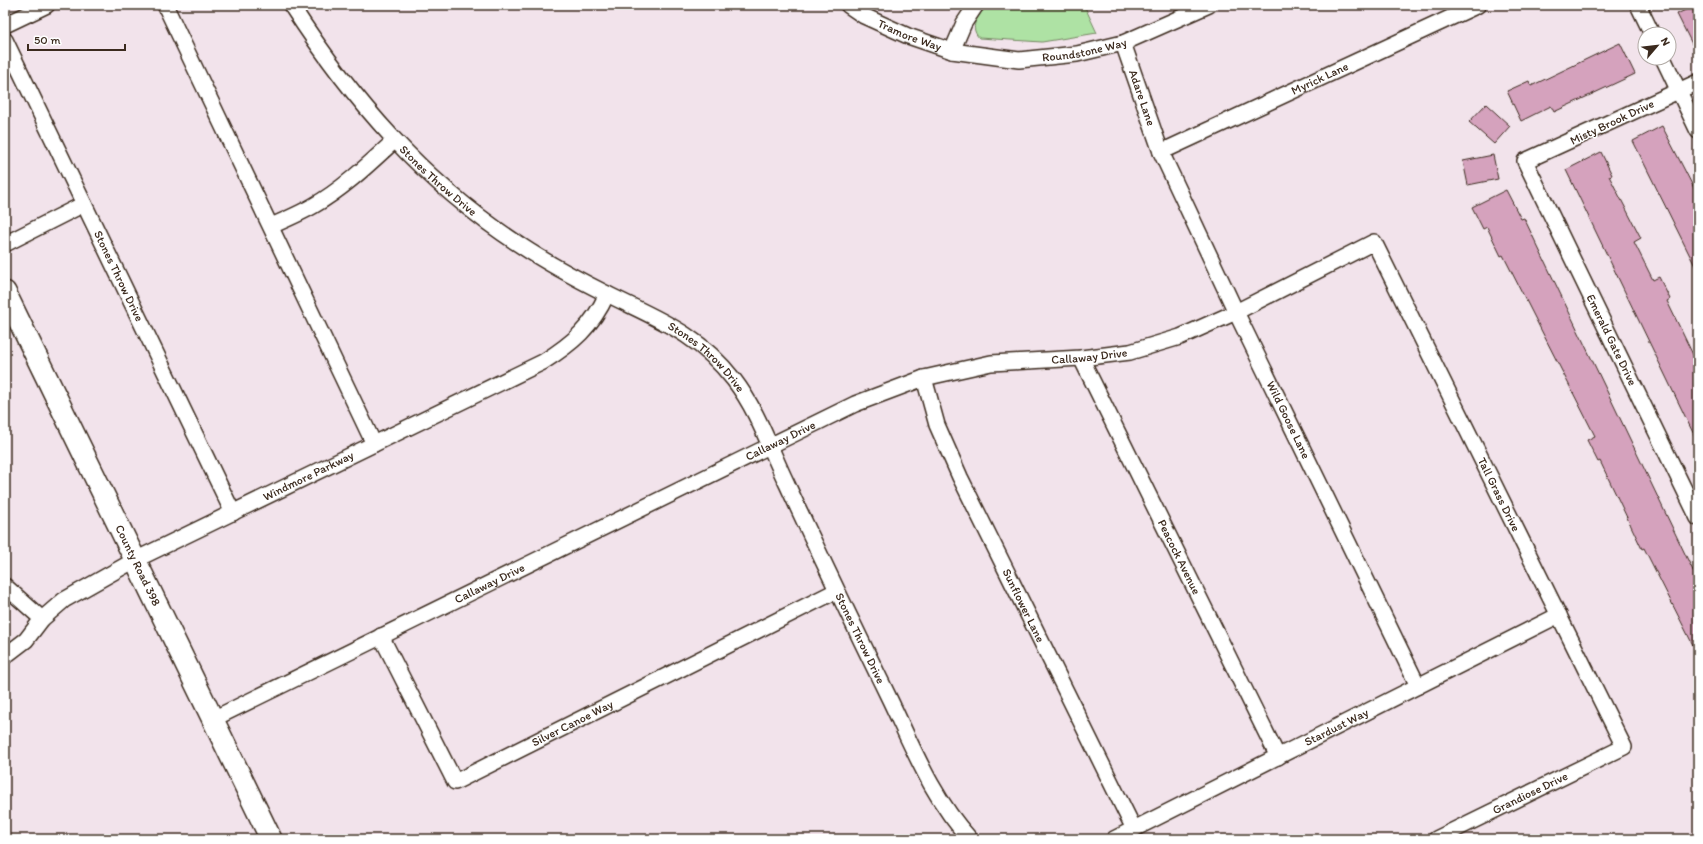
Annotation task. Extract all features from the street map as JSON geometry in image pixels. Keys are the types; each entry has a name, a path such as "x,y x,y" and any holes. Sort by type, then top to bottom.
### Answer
{"street":[{"path":"5,25 47,5"},
{"path":"165,5 374,444"},
{"name":"Stones Throw Drive","path":"291,5 314,40 353,92 394,141 450,194 519,245 607,294 669,323 689,336 714,356 735,381 755,411 769,446 836,590 933,789 957,824 970,839"},
{"name":"Tramore Way","path":"848,5 864,16 908,36 952,51"},
{"path":"952,51 964,23 976,5"},
{"name":"Roundstone Way","path":"952,51 1019,60 1076,54 1123,43 1209,5"},
{"name":"Myrick Lane","path":"1161,152 1478,5"},
{"path":"1638,5 1648,26"},
{"name":"Stones Throw Drive","path":"5,40 233,513"},
{"name":"Adare Lane","path":"1123,43 1161,152"},
{"path":"1667,66 1698,131"},
{"name":"Misty Brook Drive","path":"1525,161 1698,82"},
{"path":"271,226 313,206 340,188 362,171 394,141"},
{"name":"Wild Goose Lane","path":"1161,152 1236,312 1418,686"},
{"name":"Emerald Gate Drive","path":"1525,161 1698,518"},
{"path":"5,244 84,204"},
{"name":"Callaway Drive","path":"212,719 855,404 924,378 991,363 1081,358 1130,352 1180,337 1236,312 1374,242"},
{"name":"Tall Grass Drive","path":"1374,242 1624,747"},
{"name":"County Road 398","path":"5,292 271,839"},
{"name":"Windmore Parkway","path":"5,656 26,640 42,619 64,600 135,560 543,362 563,349 585,331 599,311 607,294"},
{"name":"Peacock Avenue","path":"1081,358 1278,757"},
{"name":"Sunflower Lane","path":"924,378 937,425 960,477 1134,829"},
{"path":"5,586 42,619"},
{"name":"Silver Canoe Way","path":"381,636 454,782 836,590"},
{"name":"Stardust Way","path":"1114,839 1558,615"},
{"name":"Grandiose Drive","path":"1436,839 1464,833 1624,747"}],"green space":[{"path":"988,5 1084,5 1097,33 1042,42 979,38 974,29 976,20"}],"building":[{"path":"1698,5 1698,56 1677,14"},
{"path":"1620,43 1635,74 1554,112 1551,106 1521,121 1507,91 1529,81 1531,86"},
{"path":"1486,104 1510,126 1494,144 1469,122"},
{"path":"1662,126 1698,196 1698,272 1633,141"},
{"path":"1601,152 1612,175 1609,176 1641,238 1634,242 1653,280 1659,277 1670,299 1667,301 1698,365 1698,443 1566,170"},
{"path":"1493,155 1498,179 1468,185 1463,161"},
{"path":"1506,190 1521,219 1524,218 1698,581 1698,655 1644,548 1642,549 1600,461 1598,462 1587,440 1595,436 1503,255 1501,256 1487,227 1483,229 1472,207"}]}
